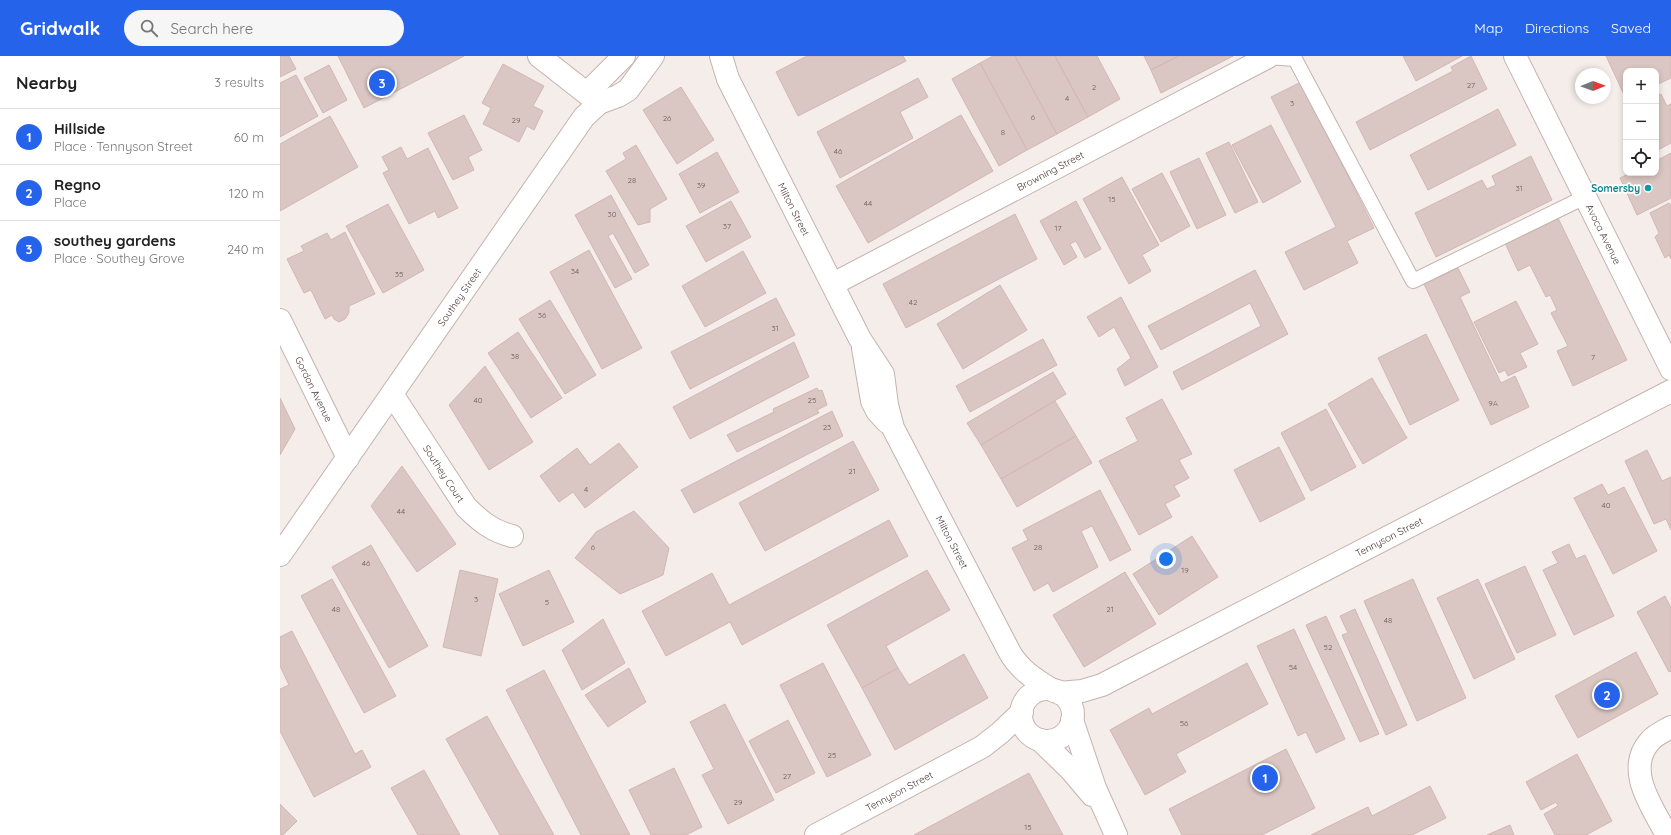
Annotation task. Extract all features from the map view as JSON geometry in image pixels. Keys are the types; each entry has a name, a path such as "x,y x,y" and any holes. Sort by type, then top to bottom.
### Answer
{"street":[{"path":"539,56 593,98 624,56"},
{"name":"Southey Street","path":"280,555 584,117 593,98 618,96 628,90 654,56"},
{"name":"Milton Street","path":"707,56 728,79"},
{"name":"Milton Street","path":"721,56 728,79 860,339 883,374 888,411 896,434 1008,651 1015,669 1022,709"},
{"name":"Avoca Avenue","path":"1515,56 1671,369"},
{"name":"Browning Street","path":"833,284 1268,57"},
{"name":"Gordon Avenue","path":"280,320 348,458"},
{"name":"Tennyson Street","path":"1057,692 1088,690 1107,682 1671,391"},
{"name":"Southey Court","path":"392,394 466,507 478,519 498,533 512,536"},
{"name":"Milton Street","path":"1008,651 1017,664 1028,674 1057,692"},
{"name":"Tennyson Street","path":"1072,717 1093,692 1107,682"},
{"path":"1105,812 1070,769 1038,739 1027,732 1022,722 1022,709 1033,694 1043,690 1057,692 1064,696 1070,704 1072,717 1105,812 1116,835"},
{"name":"Tennyson Street","path":"816,835 982,747 1000,733 1022,709"},
{"path":"1038,739 1051,741 1061,737 1068,730 1072,717"},
{"path":"1667,835 1642,786 1639,773 1643,752 1651,740 1671,727"},
{"name":"Tennyson Street","path":"982,747 1000,743 1038,739"}],"lane":[{"path":"1268,57 1295,59 1413,282 1585,197"}],"building":[{"path":"280,56 289,56 296,69 280,77"},
{"path":"338,56 379,57 464,56 364,108"},
{"path":"807,56 903,56 906,61 798,116 776,72"},
{"path":"993,56 1015,56 1057,134 1027,150 980,63"},
{"path":"1015,56 1055,56 1088,117 1057,134"},
{"path":"1055,56 1097,56 1120,99 1088,117"},
{"path":"1144,56 1179,56 1151,70"},
{"path":"1179,56 1233,56 1161,93 1151,70"},
{"path":"1403,56 1462,56 1416,81"},
{"path":"1471,56 1487,89 1370,150 1356,122 1453,71 1451,67"},
{"path":"1606,56 1671,56 1671,78 1659,84 1659,68 1623,68 1623,93"},
{"path":"980,63 1027,150 999,166 952,79"},
{"path":"503,64 544,86 533,106 543,111 534,130 527,126 519,142 483,124 491,108 482,103"},
{"path":"329,65 347,100 323,113 304,78"},
{"path":"296,75 318,116 280,137 280,83"},
{"path":"918,78 928,97 900,112 913,138 840,178 817,132"},
{"path":"1301,82 1374,228 1347,241 1358,263 1304,290 1285,252 1336,227 1271,97"},
{"path":"681,87 714,140 677,164 643,110"},
{"path":"1661,94 1667,106 1671,104 1671,143 1659,149 1659,104 1659,95"},
{"path":"1498,109 1516,145 1428,190 1410,155"},
{"path":"464,115 482,150 468,157 474,170 453,180 428,133"},
{"path":"961,115 993,171 868,243 836,186"},
{"path":"330,116 358,167 280,211 280,144"},
{"path":"1271,125 1301,182 1263,203 1232,145"},
{"path":"1229,142 1258,202 1235,213 1206,153"},
{"path":"636,145 667,199 650,209 650,222 638,225 606,171 626,159 623,153"},
{"path":"401,147 407,159 428,148 458,208 438,218 435,211 409,224 383,173 389,170 382,157"},
{"path":"717,152 739,192 700,213 679,174"},
{"name":"Somersby","path":"1671,153 1671,198 1637,215 1620,178 1624,176 1659,176 1659,159"},
{"path":"1531,156 1552,200 1436,257 1415,213 1482,180 1487,189 1496,185 1492,176"},
{"path":"1199,158 1226,215 1197,229 1170,172"},
{"path":"1162,173 1190,226 1161,242 1132,189"},
{"path":"1122,177 1159,245 1142,255 1151,271 1129,284 1083,199"},
{"path":"611,195 649,265 635,273 613,233 608,236 632,279 615,288 575,215"},
{"path":"731,201 751,237 706,262 686,226"},
{"path":"1076,201 1101,249 1085,258 1076,241 1070,244 1077,257 1064,265 1040,221"},
{"path":"1669,203 1671,206 1671,259 1669,255 1665,258 1655,237 1659,233 1650,213"},
{"path":"388,204 424,270 383,293 346,226"},
{"path":"1015,214 1037,259 906,328 883,284"},
{"path":"1558,218 1627,360 1573,386 1557,351 1568,346 1551,313 1557,310 1550,295 1546,297 1530,265 1518,271 1505,243"},
{"path":"345,232 375,294 349,306 349,313 345,319 339,322 334,319 332,315 325,319 311,290 304,293 287,259 304,251 301,246 327,233 331,240"},
{"path":"589,250 642,348 602,369 550,272"},
{"path":"743,251 766,293 705,327 682,286"},
{"path":"1458,268 1470,292 1460,297 1501,383 1515,376 1529,407 1491,425 1424,284"},
{"path":"1255,270 1288,334 1182,390 1173,372 1261,326 1250,303 1161,350 1148,326"},
{"path":"1000,285 1027,330 963,369 937,324"},
{"path":"1121,297 1158,367 1125,386 1117,369 1131,358 1114,327 1099,337 1087,317"},
{"path":"776,298 795,335 690,389 671,352"},
{"path":"550,300 596,375 565,394 519,319"},
{"path":"1516,301 1538,344 1520,353 1527,367 1508,376 1505,370 1499,373 1474,322"},
{"path":"518,332 562,398 531,418 488,353"},
{"path":"1426,334 1459,400 1410,425 1378,358"},
{"path":"1043,339 1057,365 970,412 956,386"},
{"path":"794,342 809,377 690,439 673,407"},
{"path":"485,366 533,442 489,470 449,405"},
{"path":"1053,372 1066,394 981,445 967,423"},
{"path":"1372,378 1407,438 1363,464 1328,404"},
{"path":"817,388 819,391 822,390 827,405 817,410 819,413 737,452 727,435 774,412 773,409"},
{"path":"280,398 295,429 280,455"},
{"path":"1162,399 1192,454 1179,460 1189,478 1174,486 1180,496 1165,504 1172,517 1139,535 1099,461 1138,441 1126,418"},
{"path":"1055,401 1076,436 1001,479 981,445"},
{"path":"1326,409 1356,467 1311,491 1281,433"},
{"path":"832,411 843,436 694,513 681,490"},
{"path":"1076,436 1092,463 1017,507 1001,479"},
{"path":"853,441 879,490 765,551 739,503"},
{"path":"619,443 638,467 585,508 573,492 559,502 540,476 577,448 590,465"},
{"path":"1279,447 1305,499 1260,522 1234,470"},
{"path":"1647,450 1662,481 1671,477 1671,530 1666,519 1654,524 1625,461"},
{"path":"402,466 456,544 417,572 371,506"},
{"path":"1602,484 1608,495 1624,487 1657,551 1613,574 1574,498"},
{"path":"1100,490 1131,550 1110,561 1092,526 1081,531 1098,567 1053,592 1048,583 1034,591 1012,548 1028,540 1023,530"},
{"path":"634,511 669,548 663,575 620,594 575,558 596,532"},
{"path":"889,520 908,556 742,645 730,622 666,656 642,611 712,573 729,605"},
{"path":"1192,536 1218,577 1159,615 1133,574"},
{"path":"1569,544 1576,559 1585,555 1614,616 1574,635 1543,570 1558,563 1552,552"},
{"path":"371,545 428,646 389,668 332,567"},
{"path":"1525,566 1556,635 1517,653 1485,584"},
{"path":"460,570 498,579 481,656 443,647"},
{"path":"549,570 574,622 523,646 499,594"},
{"path":"927,570 950,610 886,646 898,668 862,688 827,625"},
{"path":"1125,572 1156,624 1084,667 1053,615"},
{"path":"332,579 396,696 364,713 301,596"},
{"path":"1413,579 1466,698 1417,721 1364,601"},
{"path":"1478,579 1515,659 1474,679 1437,598"},
{"path":"1665,596 1671,608 1671,671 1669,672 1637,612"},
{"path":"1355,609 1407,725 1386,735 1342,635 1348,633 1340,616"},
{"path":"1326,616 1379,734 1360,742 1306,625"},
{"path":"603,619 625,663 582,690 562,650"},
{"path":"1294,629 1345,739 1316,753 1306,732 1298,736 1257,646"},
{"path":"292,631 355,754 362,750 371,767 314,797 280,731 280,689 289,685 280,666 280,637"},
{"path":"1636,652 1658,694 1578,738 1555,696"},
{"path":"964,654 988,698 895,750 862,688 898,668 909,685"},
{"path":"823,663 871,755 827,777 780,685"},
{"path":"1247,663 1268,704 1176,754 1186,772 1145,795 1110,730 1149,708 1152,714"},
{"path":"629,668 646,702 608,727 585,695"},
{"path":"544,670 630,835 581,835 506,690"},
{"path":"725,704 774,800 728,824 702,775 714,769 690,722"},
{"path":"487,716 554,835 500,835 446,739"},
{"path":"788,720 815,773 776,793 749,741"},
{"path":"1286,749 1315,808 1262,835 1182,835 1169,809"},
{"path":"1577,754 1612,821 1586,835 1555,835 1544,814 1558,806 1556,802 1541,810 1526,782"},
{"path":"674,768 702,827 686,835 651,835 629,790"},
{"path":"424,770 460,835 418,835 391,788"},
{"path":"1029,773 1063,835 914,835"},
{"path":"1430,786 1446,818 1412,835 1311,835 1368,807 1372,816"},
{"path":"280,804 297,821 283,835 280,834"},
{"path":"1510,825 1514,835 1487,835"}],"place":[{"name":"southey gardens","path":"382,83"},
{"name":"Somersby","path":"1648,188"},
{"name":"Regno","path":"1607,695"},
{"name":"Hillside","path":"1265,778"}]}
